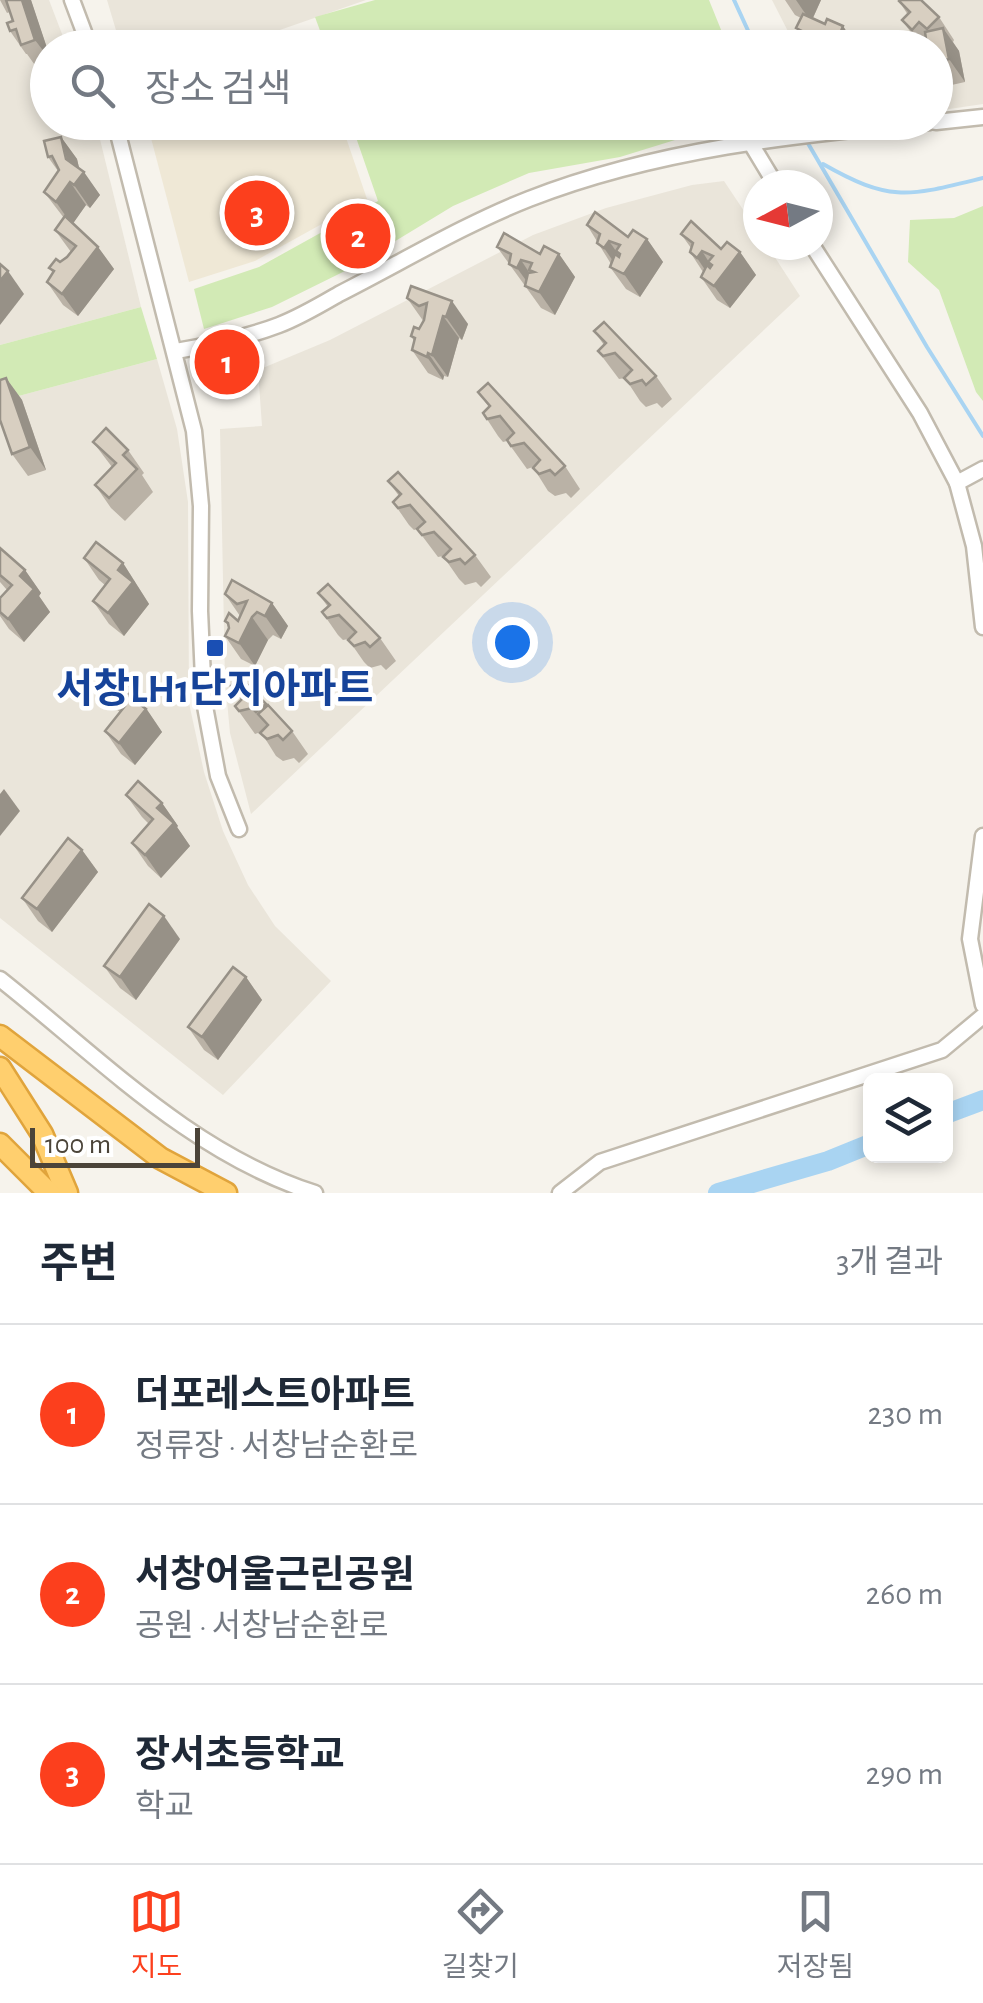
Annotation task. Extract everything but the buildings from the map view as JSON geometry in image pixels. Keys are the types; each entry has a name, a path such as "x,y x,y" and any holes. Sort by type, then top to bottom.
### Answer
{"highway":[{"path":"0,1036 160,1158 226,1193"},
{"path":"0,1068 42,1134 66,1193"},
{"path":"0,1144 49,1193"}],"street":[{"path":"72,0 83,30"},
{"path":"953,120 983,118"},
{"path":"121,140 194,430 201,506 204,701 218,776 239,829"},
{"path":"176,352 230,341 281,324 528,199 676,156 759,140"},
{"path":"750,142 767,170"},
{"path":"822,260 920,413 970,476 983,627"},
{"path":"983,836 970,939 983,1005"},
{"path":"0,979 200,1140 247,1167 316,1193"},
{"path":"560,1193 600,1162 942,1050 983,1016"}],"shaded area":[{"path":"0,0 49,0 60,30 30,30 30,140 100,140 141,307 0,345"},
{"path":"107,0 366,0 280,30 116,30"},
{"path":"772,0 983,0 983,104 953,108 953,30 787,30"},
{"path":"151,140 347,140 367,199 255,261 189,282"},
{"path":"724,181 743,210 743,260 777,260 800,296 251,814 230,733 225,680 220,429 262,426 258,370 330,340 533,235 606,208 692,185"},
{"path":"157,359 177,429 188,502 189,703 204,772 223,831 248,885 275,926 331,981 223,1095 0,918 0,401"}],"green space":[{"path":"375,0 709,0 721,30 320,30 315,17"},
{"path":"357,140 675,140 620,157 529,173 453,206 351,268 272,307 204,329 194,289 259,267 378,201"},
{"path":"983,206 983,401 976,392 939,290 908,262 910,220 954,218"},
{"path":"141,307 157,359 0,401 0,345"}],"waterway":[{"path":"734,0 748,30"},
{"path":"806,140 983,436"},
{"path":"823,164 866,185 901,192 983,178"},
{"path":"953,1111 983,1100"},
{"path":"718,1193 863,1147"}],"place":[{"name":"장서초등학교","path":"257,213"},
{"name":"서창어울근린공원","path":"358,236"},
{"name":"더포레스트아파트","path":"227,362"},
{"name":"서창LH1단지아파트","path":"215,648"}]}
